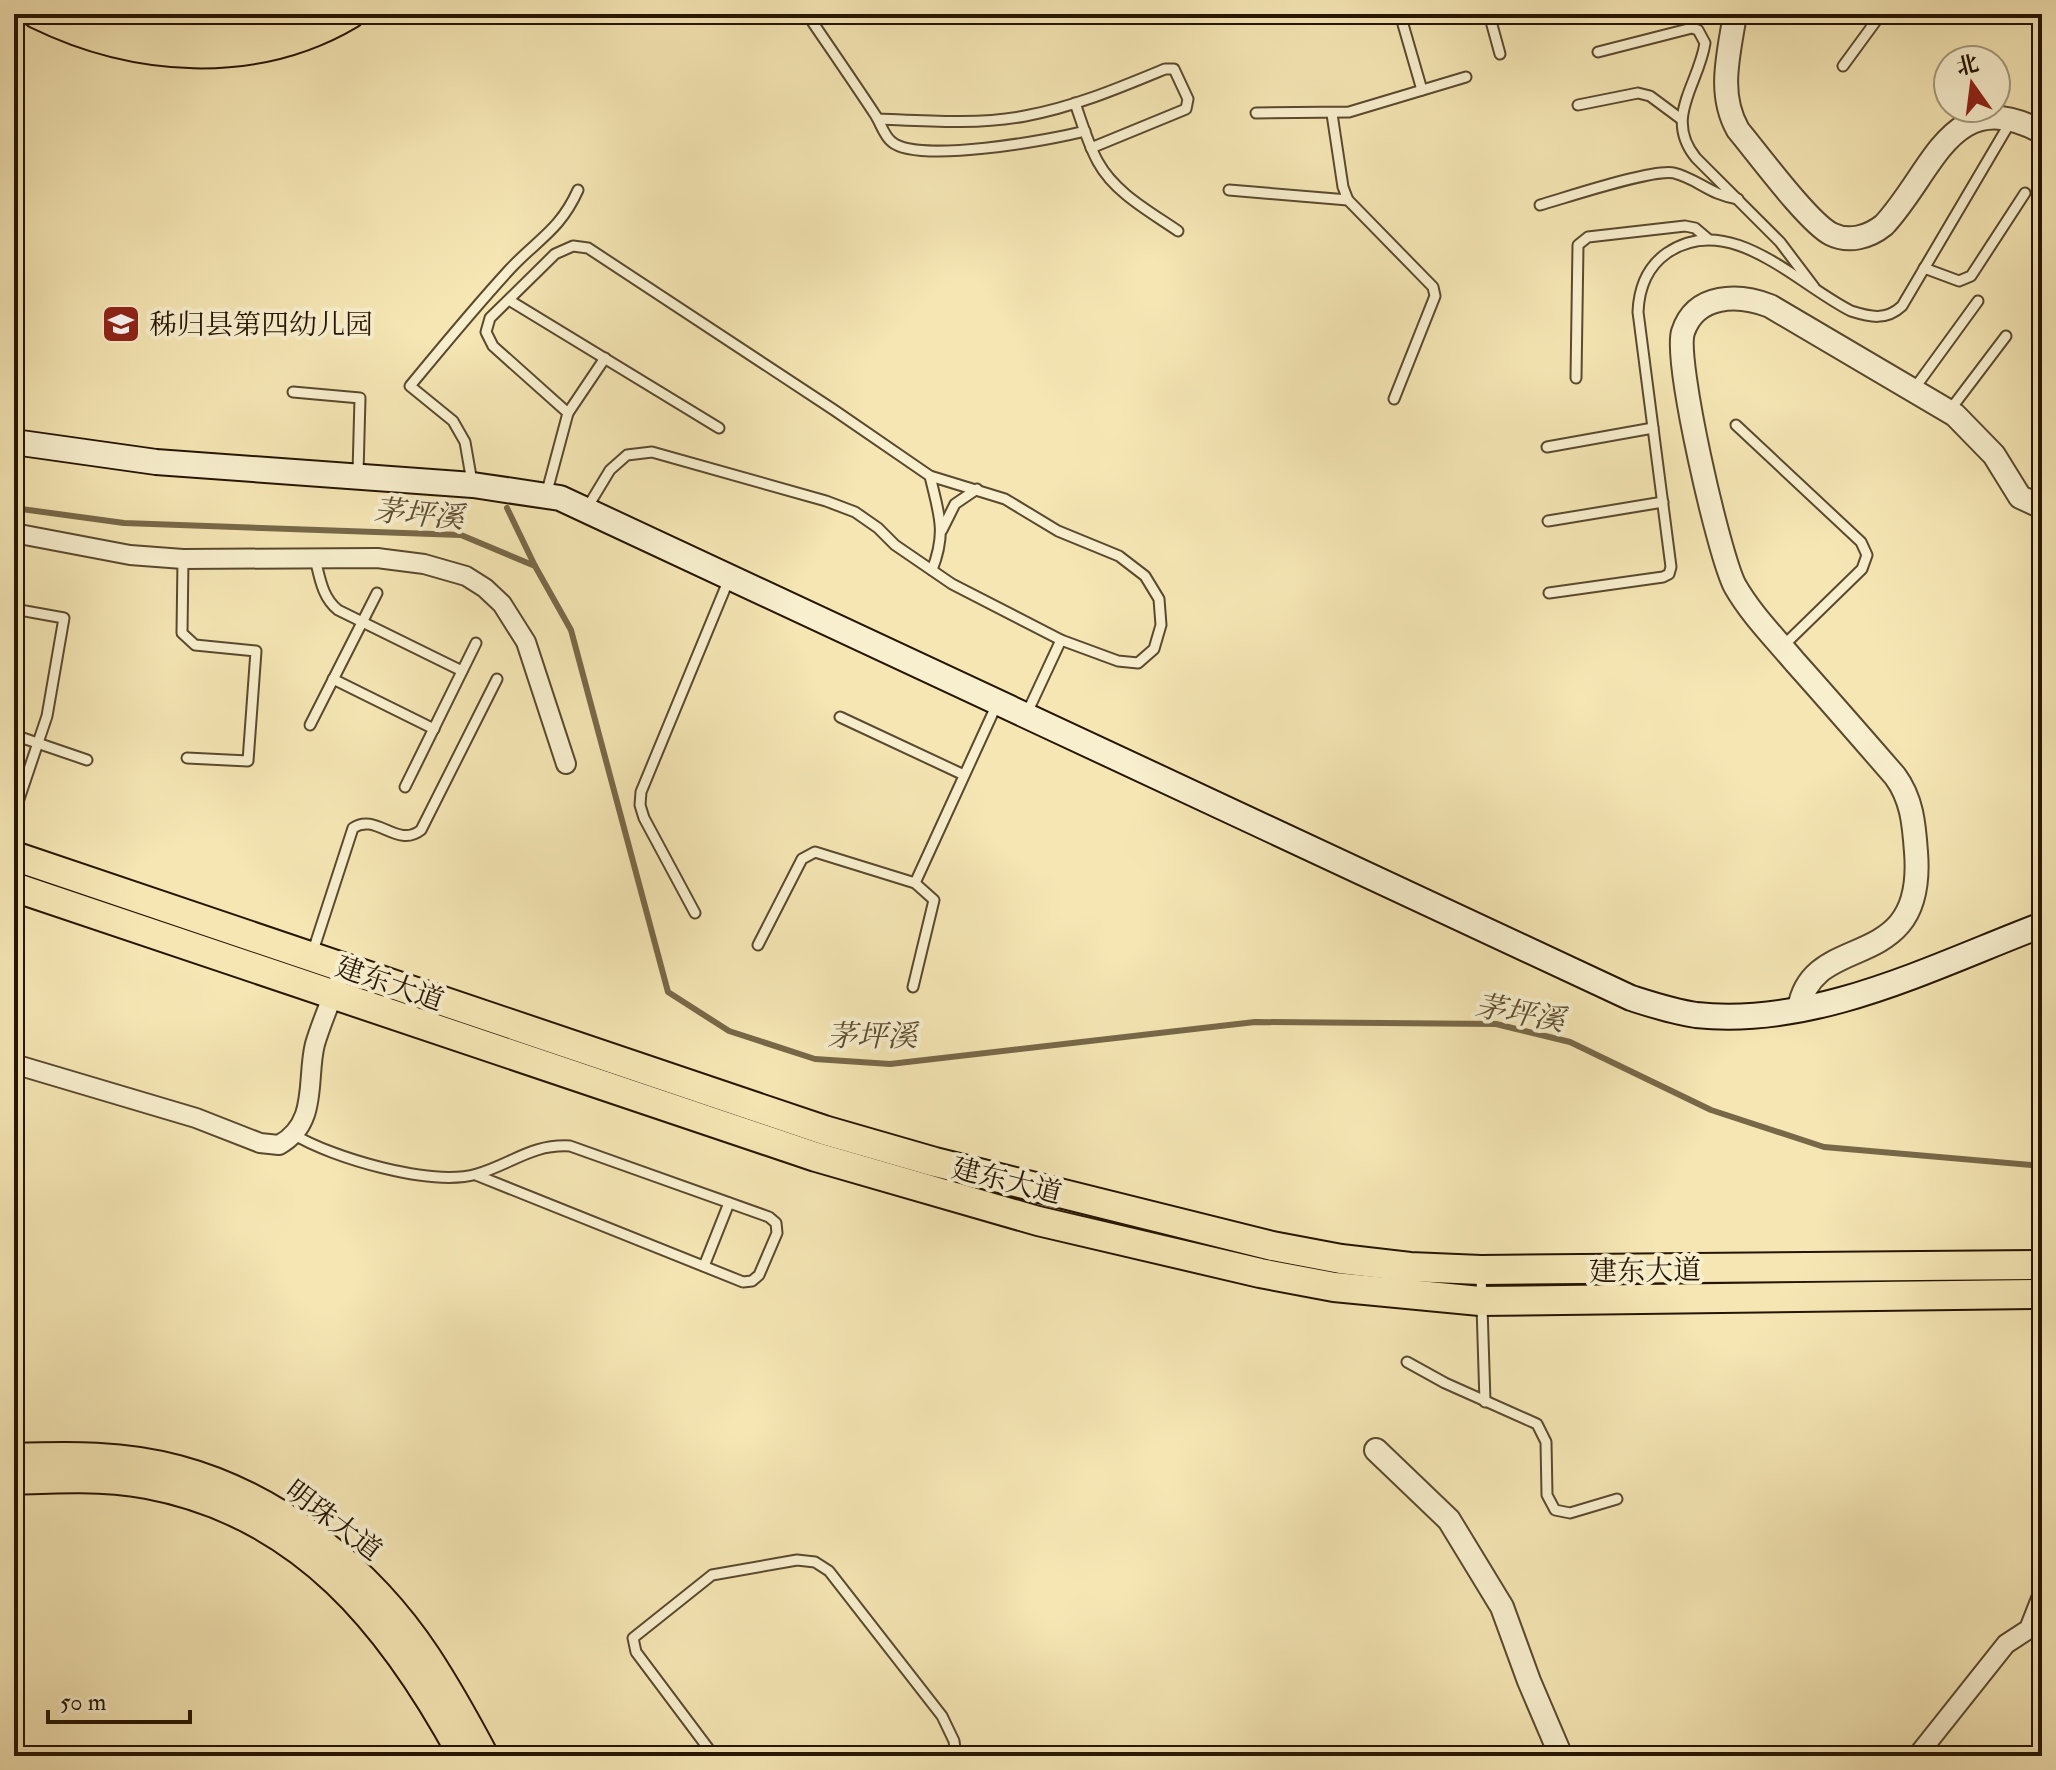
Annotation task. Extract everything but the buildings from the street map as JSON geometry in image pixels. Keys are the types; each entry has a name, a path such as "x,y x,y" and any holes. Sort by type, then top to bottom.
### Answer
{"highway":[{"path":"37,14 90,37 146,50 205,54 288,14"},
{"path":"108,14 178,28 321,29 350,14"},
{"name":"建东大道","path":"14,856 824,1130 935,1162 1286,1248 1369,1262 1481,1270 2042,1265"},
{"name":"建东大道","path":"14,887 816,1157 1038,1221 1260,1273 1404,1295 1482,1301 2042,1294"}],"main road":[{"path":"14,442 156,462 473,485 546,495 587,508 1631,998 1663,1009 1696,1015 1731,1016 1799,1009 1864,993 2042,925"},
{"name":"明珠大道","path":"14,1457 115,1458 178,1469 239,1492 295,1522 345,1561 387,1605 426,1654 485,1756"},
{"name":"明珠大道","path":"14,1481 84,1479 146,1484 218,1506 283,1540 330,1576 370,1616 423,1687 462,1756"}],"street":[{"path":"1735,14 1725,93 1731,119 1815,221 1832,234 1854,238 1875,232 1891,217 1955,132 1983,117 2013,118 2042,132"},
{"path":"1799,1009 1808,983 1821,971 1886,936 1903,922 1914,903 1918,867 1913,819 1902,785 1744,601 1729,573 1719,544 1682,365 1683,331 1691,317 1712,302 1737,297 1770,306 1950,411 1986,444 2020,497 2042,507"},
{"path":"14,533 130,555 183,559 377,558 424,564 466,576 502,604 526,642 566,764"},
{"path":"14,1064 196,1118 260,1143 279,1145 293,1134 309,1105 313,1084 311,1065 316,1042 343,967"},
{"path":"1376,1450 1449,1520 1472,1557 1502,1607 1561,1756"},
{"path":"1917,1756 2006,1644 2029,1629 2042,1596"}],"lane":[{"path":"807,14 889,140 898,146 911,149 1001,147 1085,131"},
{"path":"1400,14 1422,90"},
{"path":"1489,14 1500,54"},
{"path":"1843,66 1881,14"},
{"path":"1598,52 1692,28 1698,30 1705,43 1681,119 1683,136 1690,151 1780,242 1817,292"},
{"path":"878,119 987,121 1024,116 1075,103 1165,69 1174,69 1188,99 1186,109 1091,148"},
{"path":"1256,113 1349,112 1466,77"},
{"path":"1578,105 1638,93 1650,96 1681,119"},
{"path":"1075,103 1091,148 1106,174 1116,186 1178,231"},
{"path":"1332,114 1343,187 1348,200 1433,287 1435,296 1394,399"},
{"path":"1549,593 1669,574 1671,567 1639,322 1640,292 1659,258 1686,243 1708,239 1731,241 1751,249 1851,311 1870,317 1888,315 1902,306 2013,118"},
{"path":"1540,205 1662,172 1684,177 1714,194 1738,199"},
{"path":"473,485 465,442 453,421 410,386 466,317 527,251 558,226 578,190"},
{"path":"1229,190 1348,200"},
{"path":"1924,268 1959,281 1971,276 2025,193"},
{"path":"1576,378 1578,245 1588,237 1677,226 1695,228 1708,239"},
{"path":"568,413 493,346 486,332 490,318 555,254 573,246 588,248 930,476 1005,499 1058,531 1119,556 1145,576 1159,599 1161,625 1154,649 1138,663 1118,661 1061,640 952,584 895,545 855,512 652,452 627,455 610,470 587,508"},
{"path":"509,300 719,428"},
{"path":"1914,389 1978,301"},
{"path":"1950,411 2006,336"},
{"path":"546,495 568,413 605,358"},
{"path":"293,392 360,398 358,477"},
{"path":"1736,425 1861,542 1867,555 1862,569 1782,647"},
{"path":"1547,447 1653,428"},
{"path":"930,476 942,530 941,548 932,570"},
{"path":"942,530 955,504 977,489"},
{"path":"1548,521 1663,502"},
{"path":"183,559 182,633 195,645 256,651 248,761 187,758"},
{"path":"315,559 329,603 462,671"},
{"path":"695,913 644,818 640,805 641,792 731,576"},
{"path":"310,725 377,593"},
{"path":"14,609 64,618 47,716 14,814"},
{"path":"1026,715 1061,640"},
{"path":"405,787 476,643"},
{"path":"333,679 434,729"},
{"path":"302,984 353,828 368,823 405,837 421,830 497,679"},
{"path":"915,883 998,701"},
{"path":"840,717 964,775"},
{"path":"14,735 87,760"},
{"path":"758,945 802,859 815,852 915,883 934,900 913,987"},
{"path":"293,1134 321,1150 404,1172 441,1177 476,1175 537,1148 570,1146 769,1217 776,1223 777,1233 759,1275 752,1281 743,1282 476,1175"},
{"path":"704,1266 729,1203"},
{"path":"1481,1270 1485,1402"},
{"path":"1407,1362 1485,1402 1537,1424 1546,1442 1547,1495 1555,1510 1570,1513 1617,1499"},
{"path":"714,1756 636,1652 633,1638 712,1575 805,1560 822,1565 829,1571 933,1704 949,1728 956,1756"},
{"path":"2029,1629 2042,1644"}],"waterway":[{"name":"茅坪溪","path":"14,508 124,523 461,535 535,566 571,630 668,992 729,1031 815,1059 890,1064 1255,1022 1496,1024 1570,1042 1711,1110 1824,1147 2042,1166"},
{"path":"507,508 535,566"}],"place":[{"name":"秭归县第四幼儿园","path":"121,324"}]}
